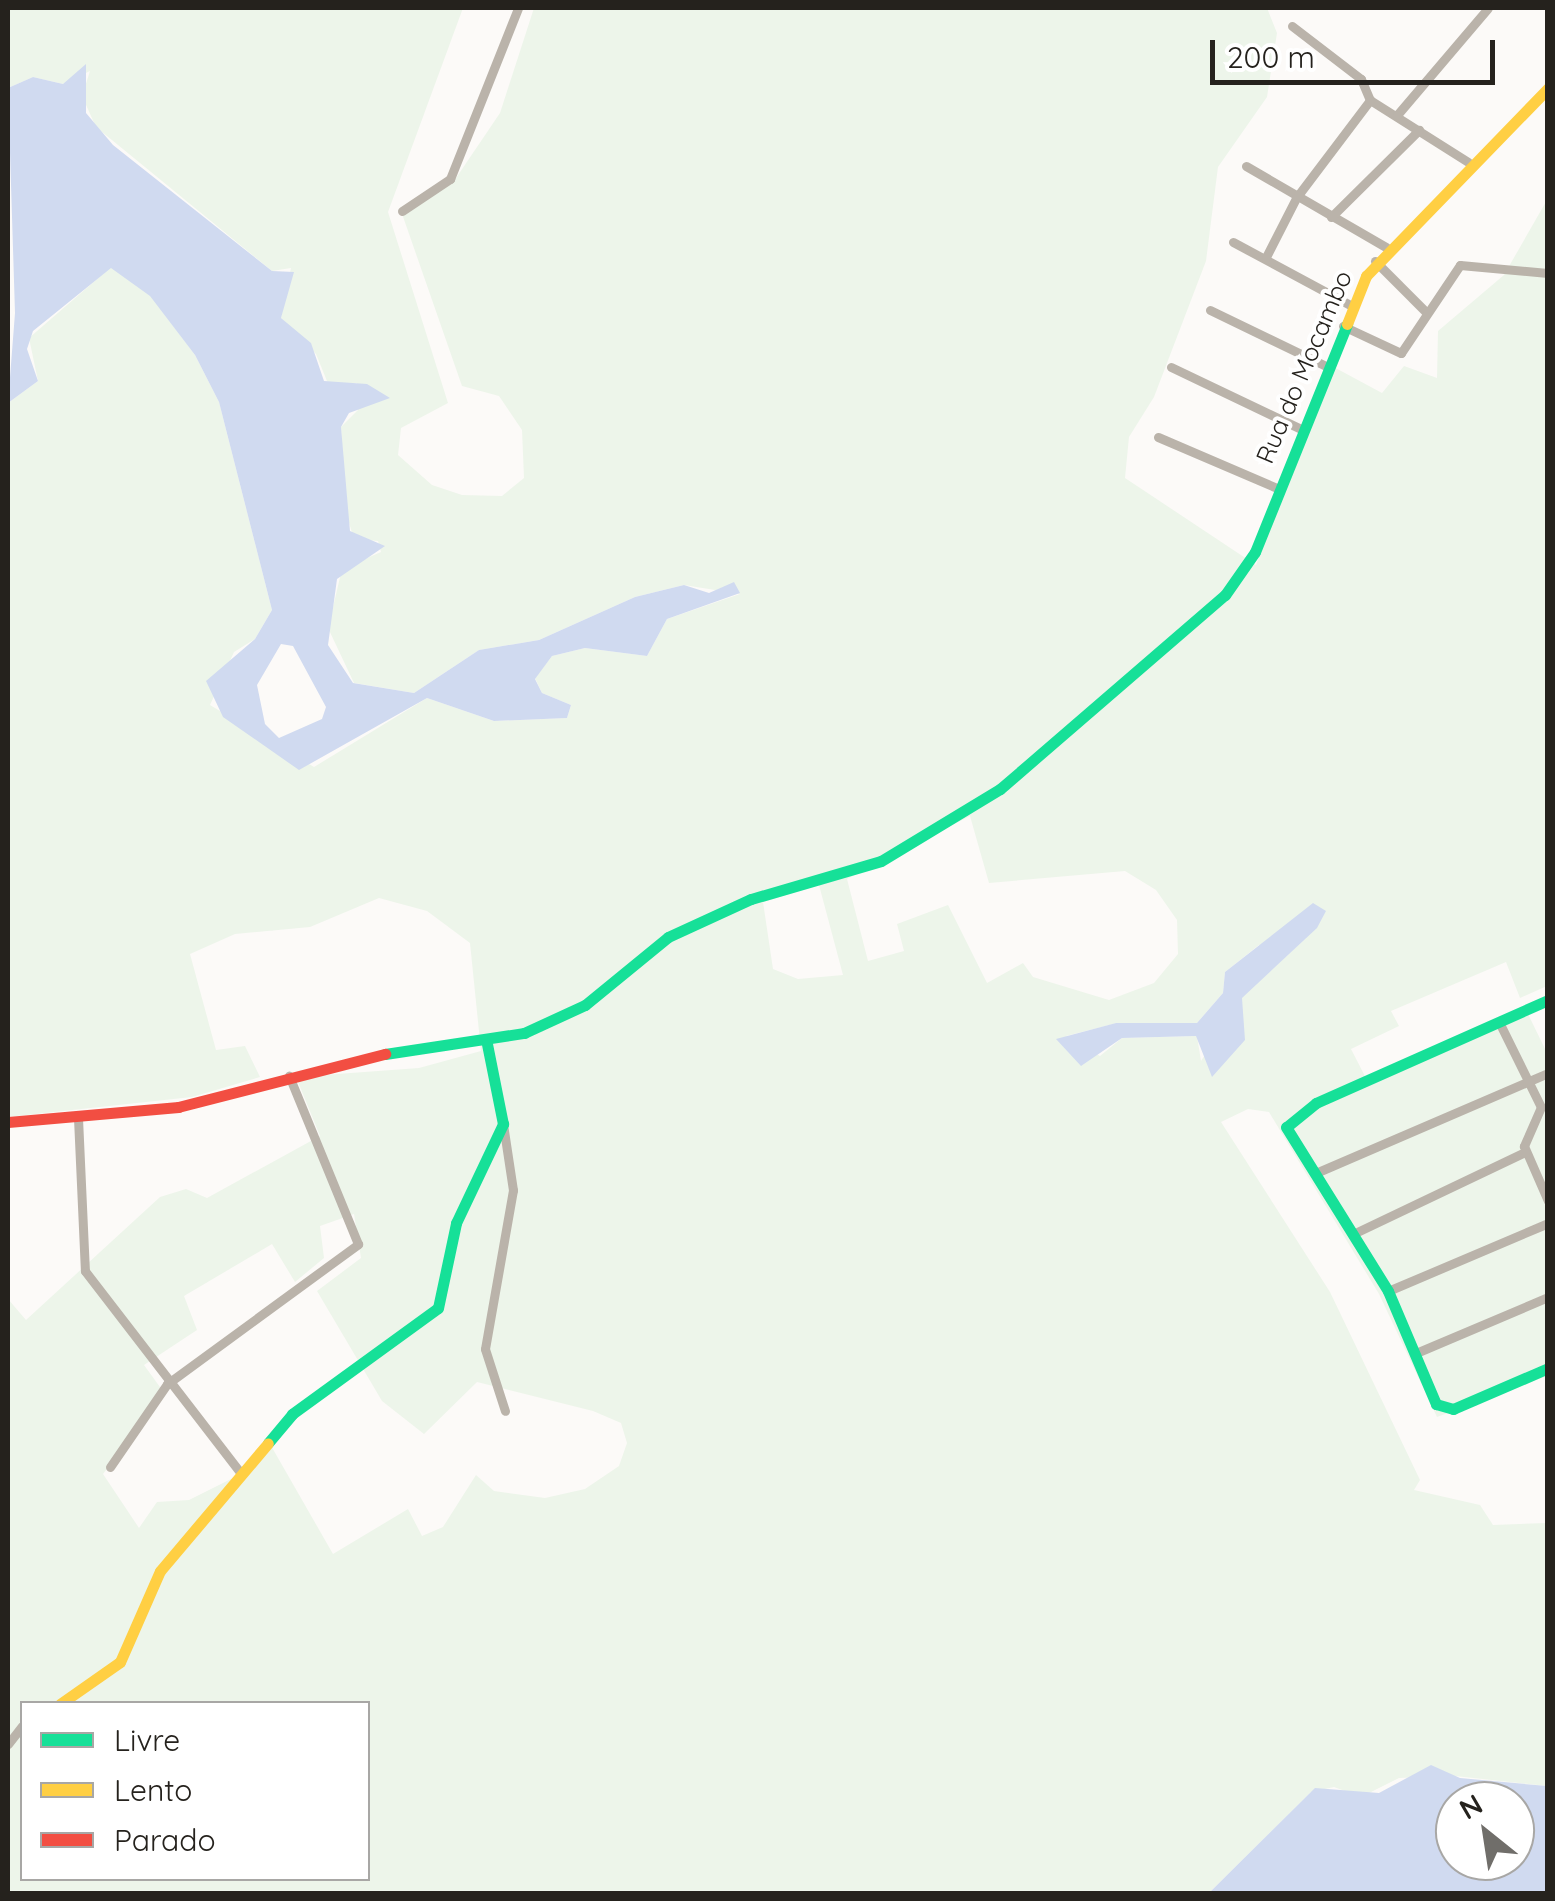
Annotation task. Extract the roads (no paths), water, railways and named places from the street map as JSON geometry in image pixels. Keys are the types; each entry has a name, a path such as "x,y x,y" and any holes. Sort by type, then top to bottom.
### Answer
{"street":[{"path":"402,211 454,169 518,8"},
{"path":"1397,115 1488,8"},
{"path":"1292,26 1365,83 1370,100 1468,162"},
{"name":"Rua do Mocambo","path":"8,1122 178,1106 289,1076 487,1044 574,1012 668,937 764,895 881,861 987,797 1210,611 1255,552 1324,365 1350,304 1376,261 1468,162 1548,88"},
{"path":"1266,257 1296,198 1370,100"},
{"path":"1331,216 1419,130"},
{"path":"1246,166 1386,246"},
{"path":"1233,242 1350,304"},
{"path":"1376,261 1424,311"},
{"path":"1341,325 1401,353 1424,311 1464,264 1548,273"},
{"path":"1210,310 1324,365"},
{"path":"1171,368 1299,428"},
{"path":"1158,438 1277,488"},
{"path":"1548,1000 1297,1113 1287,1134 1318,1172 1356,1234 1447,1410 1548,1368"},
{"path":"1356,1234 1526,1152 1544,1108 1499,1022"},
{"path":"487,1044 513,1190 485,1349 504,1411"},
{"path":"1318,1172 1548,1074"},
{"path":"110,1467 167,1384 358,1244 289,1076"},
{"path":"78,1118 83,1266 167,1384 242,1475"},
{"path":"64,1701 120,1662 160,1571 300,1406 434,1314 456,1223 503,1124"},
{"path":"1526,1152 1548,1201"},
{"path":"1388,1291 1548,1222"},
{"path":"1416,1353 1548,1297"}],"water":[{"path":"86,64 86,113 113,145 272,271 294,272 281,318 311,343 324,381 367,384 390,398 349,413 341,427 350,531 385,546 337,579 328,645 353,683 414,693 479,650 539,640 635,597 684,585 709,593 734,582 740,593 667,619 647,656 585,648 552,656 535,679 542,693 571,705 567,718 494,721 427,698 299,770 223,717 206,681 255,639 272,610 219,402 195,355 150,296 111,268 33,331 27,349 38,381 8,403 15,313 8,88 33,77 63,84","holes":["281,644 293,646 326,707 322,719 279,738 265,724 257,685"]},
{"path":"1313,903 1326,911 1317,928 1242,998 1245,1040 1212,1077 1196,1036 1122,1038 1081,1066 1056,1039 1116,1023 1197,1023 1223,993 1225,972"},
{"path":"1431,1765 1460,1778 1493,1781 1435,1781 1435,1881 1535,1881 1535,1785 1547,1786 1547,1893 1209,1893 1315,1788 1379,1793"}]}
